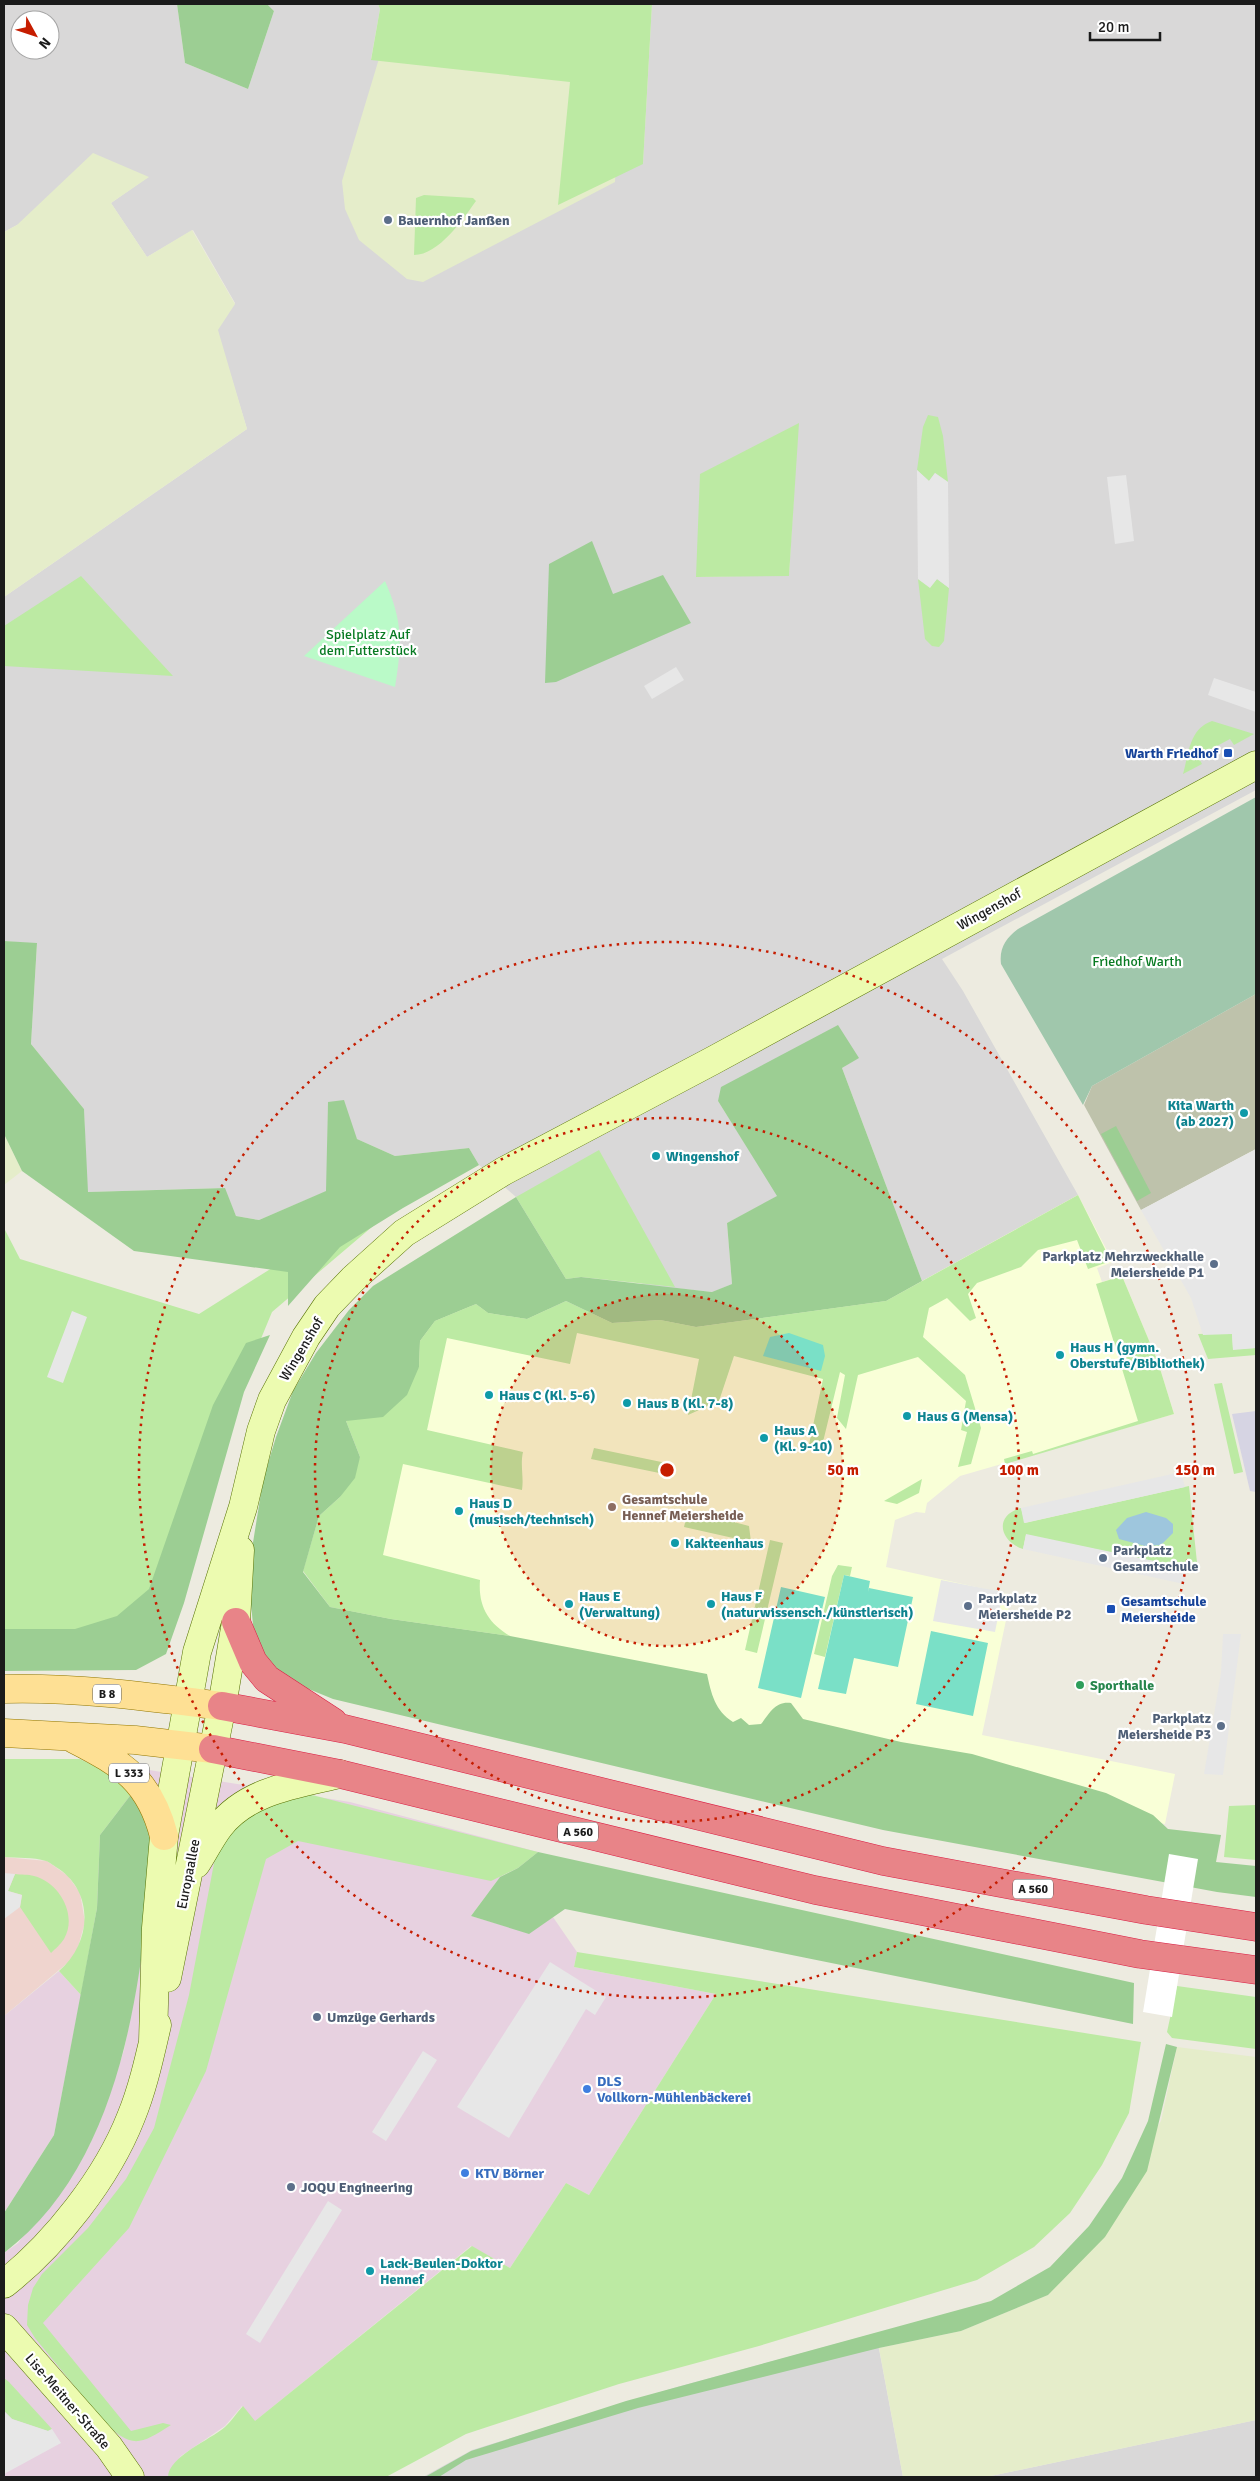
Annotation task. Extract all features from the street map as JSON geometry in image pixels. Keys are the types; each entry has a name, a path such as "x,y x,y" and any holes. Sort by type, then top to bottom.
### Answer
{"highway":[{"path":"236,1622 253,1662 267,1679 345,1730"},
{"name":"A 560","path":"222,1706 345,1730 883,1862 1146,1910 1256,1927"},
{"name":"A 560","path":"214,1748 340,1774 815,1890 1140,1954 1256,1970"}],"main road":[{"name":"Wingenshof","path":"180,1745 197,1652 243,1506 261,1431 272,1400 306,1337 327,1306 353,1278 404,1233 504,1171 712,1061 1256,765"},
{"name":"Wingenshof","path":"222,1706 236,1622 243,1506"},
{"name":"B 8","path":"16,1688 187,1701 222,1706"},
{"name":"Europaallee","path":"4,2284 20,2271 64,2226 99,2178 131,2116 153,2042 222,1706"},
{"path":"4,1733 66,1734 214,1748"},
{"name":"L 333","path":"66,1734 116,1763 145,1788 158,1812 164,1836"},
{"name":"Europaallee","path":"153,2042 156,1928 164,1836 180,1745"},
{"path":"188,1878 219,1826 246,1801 281,1788 340,1774"},
{"name":"Lise-Meitner-Straße","path":"4,2328 109,2447 130,2477"}],"shaded area":[{"path":"4,4 177,4 185,63 248,89 274,11 267,4 378,4 380,9 371,59 496,73 643,164 652,4 1256,4 1256,790 942,959 963,991 1078,1195 922,1281 842,1068 858,1058 718,1101 778,1196 727,1223 732,1284 713,1292 644,1285 516,1197 479,1165 469,1148 395,1156 357,1139 328,1102 327,1191 259,1220 236,1216 224,1188 87,1192 84,1109 31,1044 37,944 4,941 4,597 247,429 217,330 235,303 193,230 147,257 111,203 148,177 17,225 4,232","holes":["798,424 789,575 696,577"]},
{"name":"Bauernhof Janßen","path":"381,52 619,80 615,182 423,282 407,279 359,240 345,209 342,181"},
{"path":"93,153 149,177 111,203 147,257 192,230 235,304 218,330 247,429 4,597 4,232 17,225"},
{"path":"917,470 929,481 935,473 948,482 949,588 937,579 930,588 918,579"},
{"path":"1126,475 1134,541 1115,544 1107,477"},
{"path":"676,667 684,680 652,699 644,686"},
{"path":"1214,678 1256,692 1256,712 1208,695"},
{"path":"1256,994 1256,1149 1141,1210 1084,1105 1092,1086"},
{"path":"4,1134 22,1171 4,1185"},
{"name":"Parkplatz Mehrzweckhalle Meiersheide P1","path":"1256,1149 1256,1348 1233,1350 1232,1334 1203,1335 1191,1298 1141,1210"},
{"name":"Gesamtschule Hennef Meiersheide","path":"1078,1195 1113,1262 1097,1268 1102,1282 1122,1276 1158,1362 1174,1414 960,1476 927,1503 925,1513 916,1512 895,1520 886,1567 1021,1597 1020,1603 1010,1601 982,1735 1175,1774 1165,1824 572,1704 334,1638 397,1303 641,1313 886,1301"},
{"path":"72,1311 87,1317 63,1383 47,1377"},
{"path":"1256,1411 1256,1492 1250,1491 1232,1414"},
{"name":"Parkplatz Gesamtschule","path":"1181,1472 1185,1487 1024,1523 1021,1508"},
{"name":"Parkplatz Gesamtschule","path":"1026,1534 1187,1568 1184,1584 1023,1549"},
{"name":"Parkplatz Meiersheide P2","path":"941,1580 1003,1592 995,1632 933,1621"},
{"name":"Parkplatz Meiersheide P3","path":"1223,1634 1241,1634 1223,1775 1204,1774 1221,1673"},
{"path":"80,1759 350,1802 538,1852 500,1877 471,1916 529,1933 553,1917 577,1952 574,1967 716,1994 589,2195 566,2183 510,2268 471,2246 254,2422 242,2406 225,2426 181,2456 172,2467 168,2477 4,2477 4,2253 18,2243 90,2144 105,2108 124,2050 145,1929 112,1774"},
{"path":"4,1857 47,1861 68,1876 80,1893 85,1922 77,1951 71,1960 4,2016"},
{"path":"4,1873 15,1874 8,1891 22,1895 20,1907 4,1919"},
{"path":"550,1962 606,1997 595,2015 586,2009 509,2138 457,2107"},
{"path":"59,1971 81,1995 54,2135 4,2213 4,2016"},
{"path":"1177,2047 1256,2057 1256,2420 986,2477 903,2477 879,2348 961,2331 1048,2295 1161,2121"},
{"path":"423,2051 437,2060 386,2141 372,2132"},
{"path":"328,2201 342,2210 260,2343 246,2334"},
{"path":"876,2333 903,2477 423,2477 472,2450 677,2387"},
{"path":"4,2411 12,2419 48,2431 52,2429 61,2443 4,2474"},
{"path":"1256,2420 1256,2477 986,2477"}],"green space":[{"path":"177,4 267,4 274,11 248,89 185,63"},
{"path":"378,4 652,4 643,164 558,205 570,82 371,60 380,9"},
{"path":"424,195 473,198 476,201 441,243 423,253 414,255 416,198"},
{"path":"928,415 938,417 943,436 948,482 935,473 929,481 917,470 923,427"},
{"path":"799,423 789,576 696,577 700,474"},
{"path":"592,541 613,594 663,575 691,623 556,682 545,683 549,564"},
{"path":"81,576 173,676 4,666 4,626"},
{"path":"918,579 930,587 937,579 949,588 944,641 939,647 932,646 925,639"},
{"name":"Spielplatz Auf dem Futterstück","path":"385,581 398,621 400,645 395,687 304,656"},
{"path":"1212,721 1254,734 1234,745 1230,739 1198,756 1202,764 1183,774 1194,736 1204,725"},
{"name":"Friedhof Warth","path":"1256,797 1256,994 1092,1086 1083,1105 1001,964 1001,953 1004,944 1018,929"},
{"path":"4,941 37,943 31,1044 84,1109 88,1192 225,1188 236,1216 259,1220 326,1191 328,1102 344,1100 357,1139 395,1156 469,1148 479,1165 403,1208 340,1247 288,1306 288,1272 134,1251 22,1171 4,1134"},
{"path":"838,1025 859,1058 842,1068 922,1281 886,1301 696,1327 660,1320 612,1323 566,1301 527,1319 488,1313 476,1304 435,1321 420,1341 419,1367 407,1395 383,1417 346,1421 360,1457 355,1478 340,1497 319,1516 303,1572 330,1607 391,1619 510,1636 707,1674 712,1695 718,1707 733,1722 741,1718 749,1725 761,1724 777,1706 791,1703 803,1719 901,1742 972,1754 1106,1793 1153,1815 1168,1829 1221,1835 1216,1862 1256,1866 1256,1897 1217,1892 883,1830 333,1699 282,1678 255,1645 248,1574 263,1480 293,1391 316,1353 349,1310 373,1286 516,1197 566,1279 581,1277 712,1292 732,1284 727,1223 777,1196 718,1101 721,1087"},
{"path":"1116,1126 1151,1193 1137,1201 1101,1134"},
{"path":"599,1150 675,1287 581,1277 566,1279 516,1197"},
{"path":"1078,1195 1111,1261 1088,1269 1077,1240 1038,1250 1021,1267 977,1283 968,1294 976,1318 970,1321 947,1298 929,1308 923,1337 965,1375 981,1428 971,1464 958,1467 967,1432 961,1430 966,1401 918,1357 858,1375 846,1429 837,1418 845,1375 840,1372 822,1446 808,1449 823,1379 734,1356 719,1401 688,1415 699,1359 577,1333 570,1364 447,1338 427,1430 523,1452 522,1490 403,1464 383,1555 480,1580 481,1598 486,1613 502,1631 510,1636 391,1619 330,1607 303,1571 319,1516 340,1497 360,1457 346,1421 419,1367 420,1341 435,1321 476,1304 488,1313 527,1319 566,1301 612,1323 660,1320 696,1327 886,1301"},
{"path":"372,1205 386,1215 272,1312 135,1644 4,1645 4,1228 20,1259 199,1314"},
{"path":"1122,1276 1158,1362 1174,1414 1005,1464 1004,1459 1032,1451 1033,1454 1138,1421 1096,1284"},
{"path":"789,1333 823,1345 825,1356 821,1371 763,1356 770,1337"},
{"path":"1232,1333 1233,1349 1256,1348 1256,1355 1208,1359 1198,1334"},
{"path":"270,1335 244,1392 184,1603 166,1654 136,1670 4,1671 4,1629 75,1629 117,1616 149,1589 213,1405 246,1343"},
{"path":"1222,1383 1243,1472 1234,1474 1214,1384"},
{"path":"594,1448 671,1464 669,1475 591,1459"},
{"path":"922,1479 919,1493 897,1504 884,1501"},
{"path":"1189,1486 1198,1572 1187,1571 1187,1568 1026,1535 1023,1549 1009,1540 1003,1528 1003,1522 1007,1516 1012,1511 1021,1508 1025,1523"},
{"path":"688,1510 749,1526 751,1542 684,1527"},
{"path":"770,1540 783,1543 757,1653 745,1650"},
{"path":"838,1565 852,1567 850,1576 844,1575 825,1657 814,1654 832,1576"},
{"path":"844,1575 870,1581 868,1592 869,1588 913,1597 898,1667 854,1658 846,1694 818,1689"},
{"path":"781,1587 825,1597 801,1698 758,1688"},
{"path":"931,1631 988,1643 973,1716 916,1704"},
{"path":"4,1759 80,1759 112,1774 133,1792 100,1835 97,1908 81,1995 59,1971 70,1960 78,1947 83,1933 83,1905 79,1892 71,1879 48,1862 30,1858 4,1857"},
{"path":"133,1792 151,1829 155,1847 134,2005 123,2052 109,2099 91,2143 68,2184 39,2221 4,2253 4,2213 54,2135 97,1908 100,1835"},
{"path":"308,1794 538,1852 518,1868 491,1881 298,1841 266,1859 206,2071 129,2228 43,2323 131,2431 163,2423 171,2425 144,2440 129,2440 122,2437 104,2422 35,2338 27,2325 28,2305 33,2288 42,2274 88,2228 126,2179 154,2128 189,1995 215,1858 231,1827 258,1804"},
{"path":"1256,1805 1256,1860 1224,1857 1229,1806"},
{"path":"538,1852 1134,1983 1133,2024 565,1909 529,1934 471,1916 500,1877 518,1868"},
{"path":"15,1874 32,1875 43,1879 58,1892 64,1901 69,1920 68,1930 63,1941 51,1953 20,1907 22,1895 8,1891"},
{"path":"577,1952 1141,2042 1129,2113 1102,2165 1070,2213 1034,2247 977,2280 759,2346 619,2384 466,2434 386,2477 168,2477 170,2469 175,2462 225,2427 243,2406 255,2421 472,2246 510,2268 566,2183 589,2195 716,1994 574,1967"},
{"path":"1177,1986 1256,1997 1256,2049 1172,2038 1167,2032"},
{"path":"1166,2044 1177,2047 1147,2171 1105,2237 1048,2295 961,2331 879,2348 638,2408 466,2460 439,2477 425,2477 471,2451 626,2401 991,2301 1050,2267 1089,2226 1122,2178 1148,2121"},
{"path":"4,2378 52,2429 48,2431 12,2419 4,2411"}],"water":[{"path":"1146,1512 1166,1518 1173,1524 1173,1533 1161,1545 1145,1546 1119,1539 1116,1530 1127,1518"}],"pier":[{"path":"1169,1854 1198,1859 1172,2017 1143,2012"}],"place":[{"name":"Bauernhof Janßen","path":"388,220"},
{"name":"Warth Friedhof","path":"1228,753"},
{"name":"Kita Warth (ab 2027)","path":"1244,1113"},
{"name":"Wingenshof","path":"656,1156"},
{"name":"Parkplatz Mehrzweckhalle Meiersheide P1","path":"1214,1264"},
{"name":"Haus H (gymn. Oberstufe/Bibliothek)","path":"1060,1355"},
{"name":"Haus C (Kl. 5-6)","path":"489,1395"},
{"name":"Haus B (Kl. 7-8)","path":"627,1403"},
{"name":"Haus G (Mensa)","path":"907,1416"},
{"name":"Haus A (Kl. 9-10)","path":"764,1438"},
{"name":"Gesamtschule Hennef Meiersheide","path":"612,1507"},
{"name":"Haus D (musisch/technisch)","path":"459,1511"},
{"name":"Kakteenhaus","path":"675,1543"},
{"name":"Parkplatz Gesamtschule","path":"1103,1558"},
{"name":"Haus E (Verwaltung)","path":"569,1604"},
{"name":"Haus F (naturwissensch./künstlerisch)","path":"711,1604"},
{"name":"Parkplatz Meiersheide P2","path":"968,1606"},
{"name":"Gesamtschule Meiersheide","path":"1111,1609"},
{"name":"Sporthalle","path":"1080,1685"},
{"name":"Parkplatz Meiersheide P3","path":"1221,1726"},
{"name":"Umzüge Gerhards","path":"317,2017"},
{"name":"DLS Vollkorn-Mühlenbäckerei","path":"587,2089"},
{"name":"KTV Börner","path":"465,2173"},
{"name":"JOQU Engineering","path":"291,2187"},
{"name":"Lack-Beulen-Doktor Hennef","path":"370,2271"}]}
